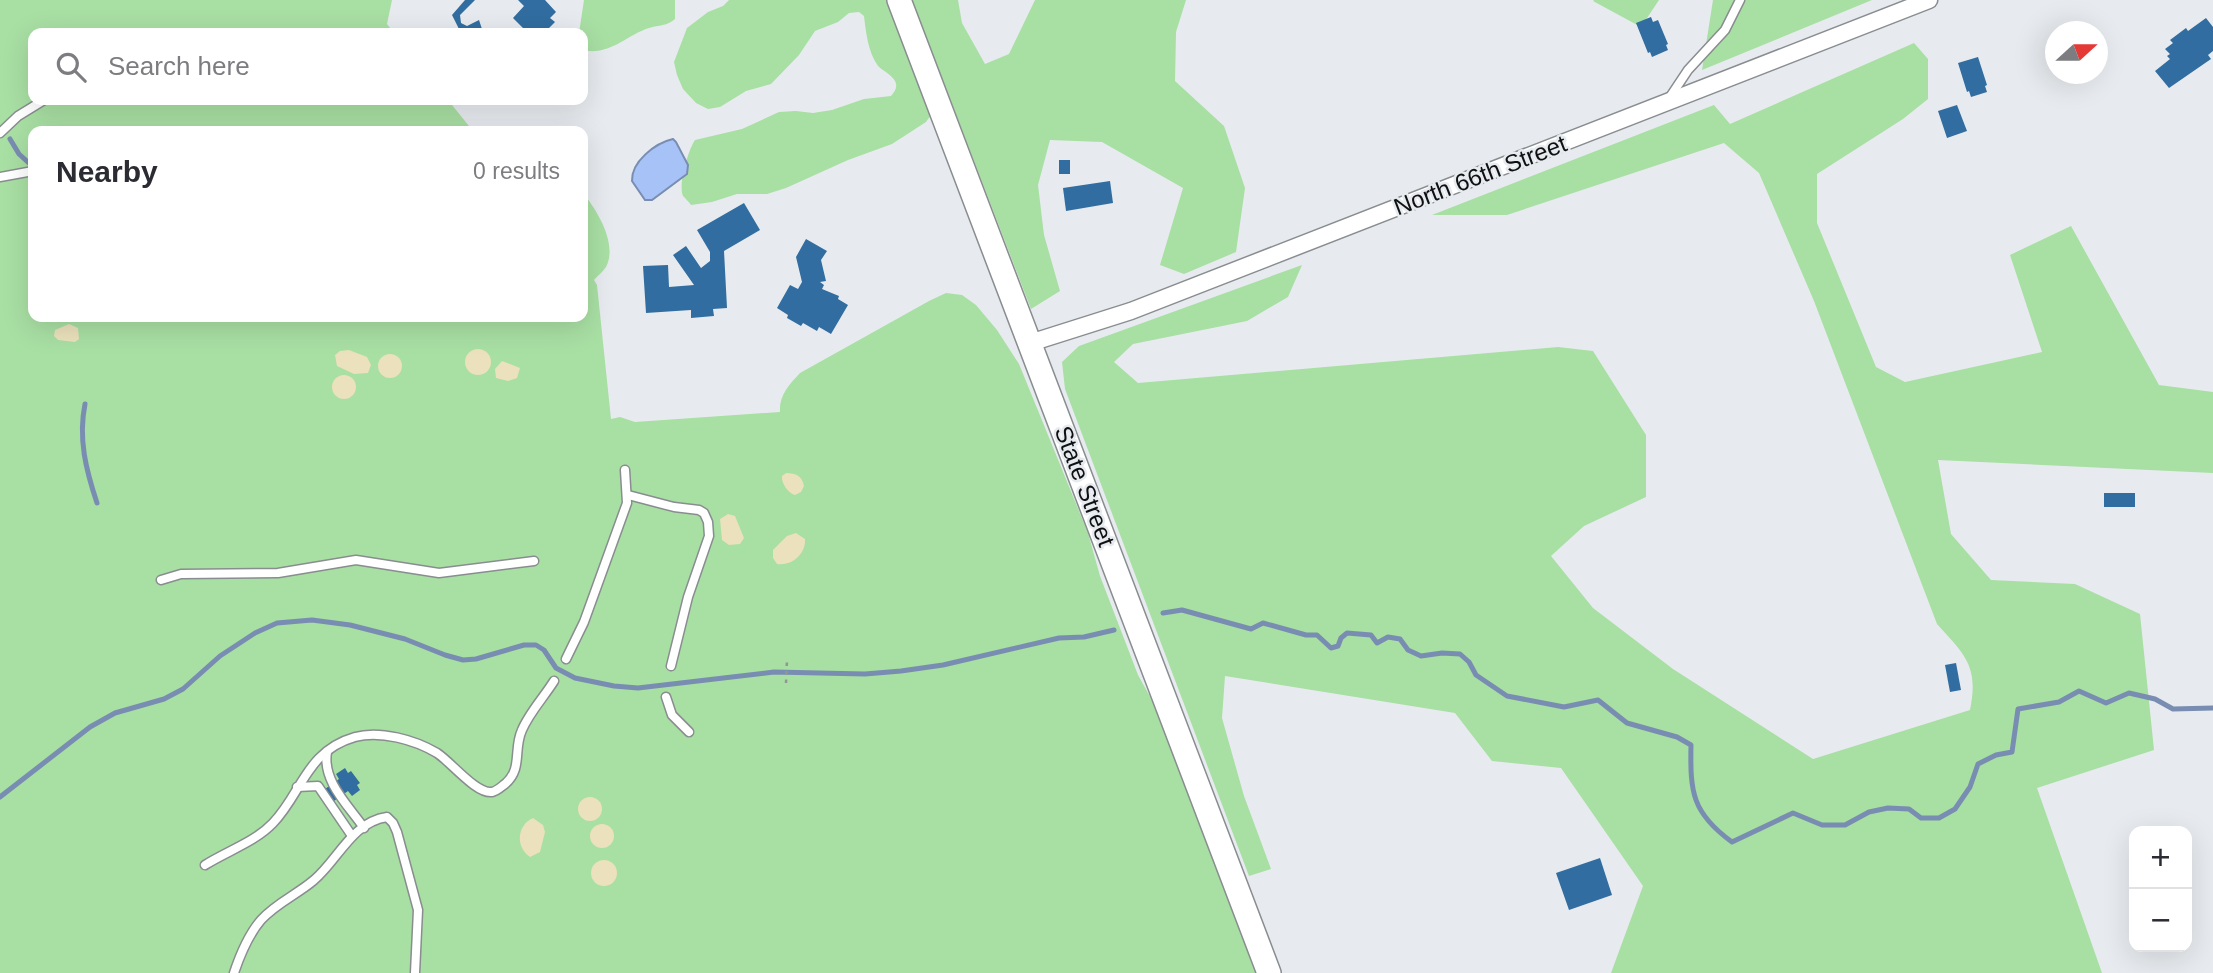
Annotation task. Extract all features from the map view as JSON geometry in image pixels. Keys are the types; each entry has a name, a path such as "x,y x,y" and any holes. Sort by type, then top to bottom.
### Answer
{"street":[{"name":"State Street","path":"899,0 1269,973"},
{"name":"North 66th Street","path":"1030,343 1132,311 1928,0"}],"lane":[{"path":"1667,103 1688,70 1725,30 1740,0"},
{"path":"0,133 34,105"},
{"path":"0,177 28,172"},
{"path":"566,659 584,622 628,495 625,470"},
{"path":"628,495 674,507 699,510 704,513 708,522 709,536 688,597 671,666"},
{"path":"161,580 181,574 278,573 356,560 439,573 534,561"},
{"path":"205,865 268,827 284,810 309,769 327,752 352,738 366,735 402,739 438,754 479,789 493,792 516,772 522,729 554,681"},
{"path":"666,697 672,715 689,732"},
{"path":"327,752 326,768 329,778 364,828"},
{"path":"297,787 318,786 352,836"},
{"path":"234,973 259,922 318,877 352,836 387,817 397,832 418,911 415,973"}],"path":[{"path":"786,683 787,660"}],"green space":[{"path":"0,0 392,0 387,24 390,28 28,28 28,105 452,105 469,126 28,126 28,322 588,322 588,200 600,218 608,238 609,258 606,267 594,280 597,285 611,419 620,417 635,422 780,412 783,395 800,373 929,301 946,293 962,295 976,305 997,330 1019,364 1088,533 1100,576 1138,675 1158,711 1260,973 0,973"},
{"path":"584,0 675,0 675,19 641,31 605,49 588,51 588,28 580,28"},
{"path":"729,0 894,0 931,115 926,122 892,144 786,188 767,194 737,194 691,205 683,196 682,184 687,159 695,140 742,129 779,112 813,113 832,110 864,99 891,96 896,87 893,79 878,66 872,55 864,16 859,12 849,13 838,22 815,31 799,55 771,84 746,91 720,107 708,109 696,103 683,89 674,62 687,28"},
{"path":"912,0 958,0 962,23 985,64 1009,54 1035,0 1186,0 1176,32 1175,81 1224,126 1245,188 1236,252 1184,274 1160,265 1183,188 1102,142 1050,140 1038,185 1044,235 1060,291 1031,309"},
{"path":"1594,0 1659,0 1641,27"},
{"path":"1713,0 1872,0 1702,70"},
{"path":"1914,43 1928,59 1928,99 1903,119 1817,174 1817,223 1876,367 1905,382 2042,352 2010,255 2071,226 2159,385 2213,392 2213,473 1938,460 1951,534 1991,580 2075,584 2140,614 2154,750 2037,788 2102,973 1611,973 1643,886 1561,768 1492,761 1455,713 1225,676 1222,718 1244,796 1271,869 1249,876 1065,389 1062,362 1079,346 1302,265 1288,297 1247,321 1133,344 1114,362 1138,383 1558,347 1593,351 1646,435 1646,497 1584,526 1551,556 1593,608 1673,669 1813,759 1970,710 1973,682 1971,672 1962,653 1937,624 1814,301 1759,173 1724,143 1507,215 1432,215 1714,105 1730,124"}],"sand":[{"path":"69,324 78,328 79,339 75,342 58,340 54,336 55,330"},
{"path":"478,349 487,353 491,362 487,371 478,375 469,371 465,362 469,353"},
{"path":"349,350 367,357 371,365 368,373 354,374 337,366 335,355"},
{"path":"390,354 401,361 402,366 395,377 390,378 379,371 378,366 385,355"},
{"path":"502,361 520,368 517,378 508,381 496,378 495,369"},
{"path":"344,375 353,378 356,387 353,396 344,399 335,396 332,387 335,378"},
{"path":"786,473 800,477 804,486 801,492 795,495 786,487 782,476"},
{"path":"728,514 735,516 744,538 740,544 729,545 722,540 720,519"},
{"path":"796,533 805,539 801,554 793,561 777,564 773,558 773,550 787,536"},
{"path":"590,797 601,804 602,809 595,820 590,821 579,814 578,809 585,798"},
{"path":"533,818 543,825 545,832 540,852 530,857 522,848 520,836 524,826"},
{"path":"602,824 611,827 614,836 611,845 602,848 593,845 590,836 593,827"},
{"path":"604,860 613,864 617,873 613,882 604,886 595,882 591,873 595,864"}],"water":[{"path":"673,139 688,165 687,174 652,200 645,200 632,181 635,167 645,154"}],"building":[{"path":"465,0 475,0 460,15 461,23 467,26 479,20 482,28 458,28 452,15"},
{"path":"518,0 545,0 556,12 550,18 555,22 549,28 523,28 513,18 524,6"},
{"path":"1651,17 1653,22 1658,20 1668,44 1668,50 1652,57 1636,23"},
{"path":"2206,18 2213,27 2213,51 2208,55 2211,59 2169,88 2155,71 2170,59 2167,56 2170,54 2165,49 2173,43 2170,40"},
{"path":"1978,57 1987,92 1971,97 1958,63"},
{"path":"1957,105 1967,131 1947,138 1938,111"},
{"path":"1059,160 1070,160 1070,174 1059,174"},
{"path":"1110,181 1113,203 1066,211 1063,188"},
{"path":"744,203 760,230 724,251 727,308 713,309 714,316 691,318 691,310 646,313 643,266 668,265 669,287 694,285 673,255 686,246 701,268 710,261 710,252 697,230"},
{"path":"806,239 827,251 821,260 826,281 820,282 824,285 822,289 839,296 838,299 848,305 831,334 819,327 817,331 803,323 801,326 777,308 790,285 798,289 802,282 796,257"},
{"path":"2104,493 2135,493 2135,507 2104,507"},
{"path":"1956,663 1961,690 1950,692 1945,665"},
{"path":"345,768 348,773 351,771 360,783 357,785 360,790 352,796 348,791 334,801 325,789 339,779 336,774"},
{"path":"1600,858 1612,895 1569,910 1556,873"}],"waterway":[{"path":"10,139 28,162"},
{"path":"85,404 82,430 84,454 97,503"},
{"path":"1163,613 1182,610 1251,629 1263,623 1306,635 1317,635 1331,648 1338,646 1347,633 1371,635 1377,643 1388,637 1400,639 1408,650 1421,656 1460,654 1469,662 1476,675 1507,696 1564,707 1598,700 1627,723 1677,737 1691,745 1691,776 1696,800 1709,821 1732,842 1793,813 1822,825 1845,825 1869,812 1888,808 1909,809 1921,818 1939,818 1955,809 1970,787 1978,764 1996,755 2012,752 2018,709 2059,702 2079,691 2106,703 2129,693 2155,699 2173,709 2213,708"},
{"path":"0,797 90,727 115,713 164,699 183,689 220,656 255,633 277,623 312,620 350,625 405,639 463,660 476,659 524,645 536,645 544,650 556,668 575,678 638,688 774,672 865,674 901,671 943,665 1059,638 1084,637 1114,630"}]}
